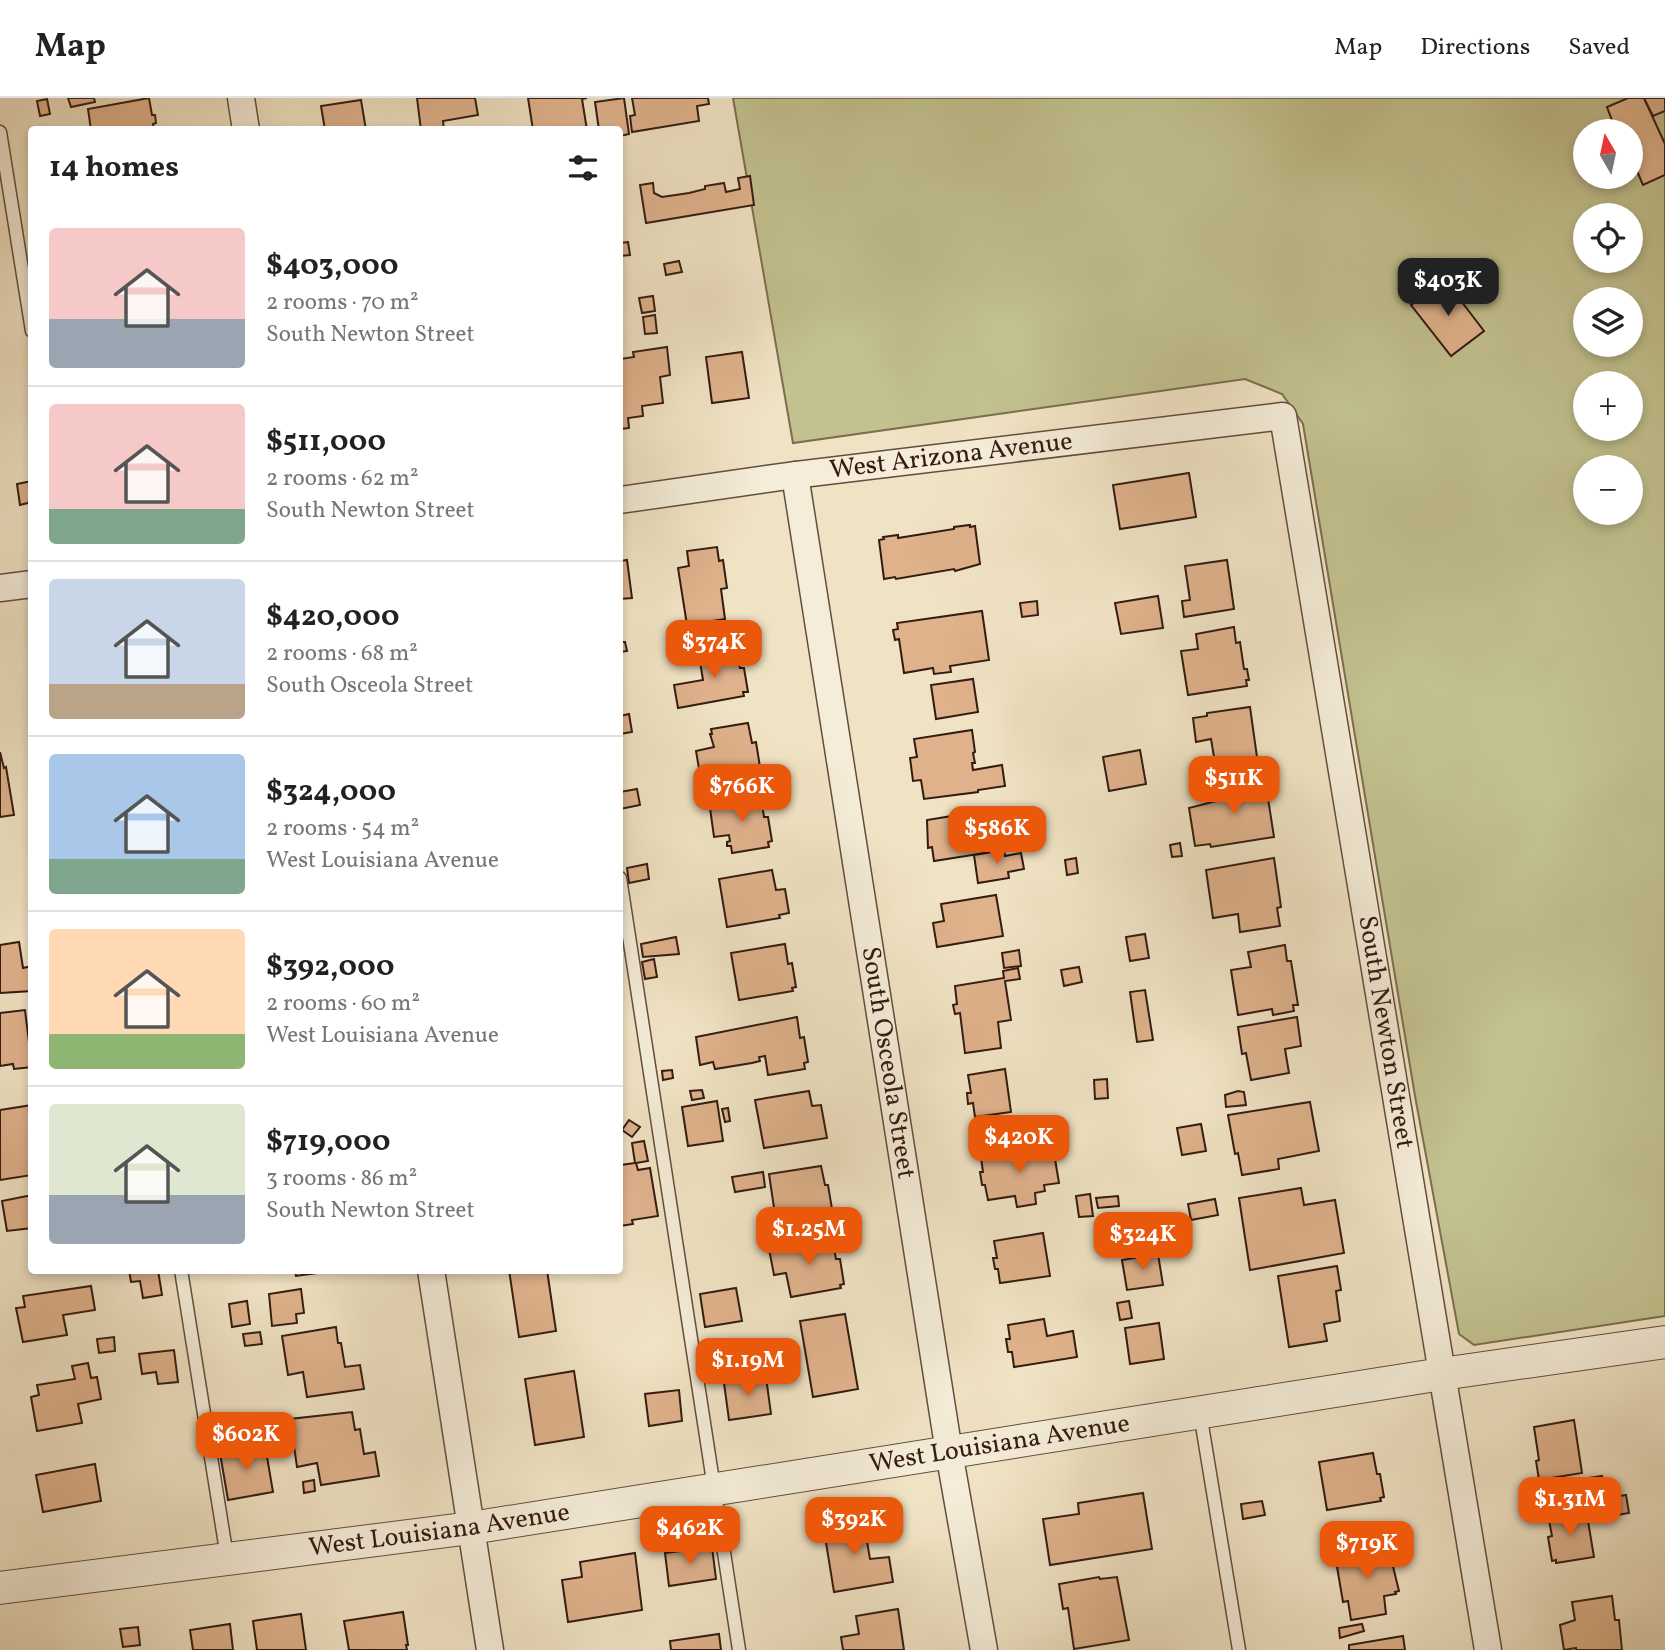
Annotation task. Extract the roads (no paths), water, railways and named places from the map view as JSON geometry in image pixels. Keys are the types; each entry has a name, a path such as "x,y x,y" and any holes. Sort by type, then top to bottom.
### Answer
{"street":[{"path":"241,98 246,126"},
{"name":"West Arizona Avenue","path":"623,500 795,475 1283,416"},
{"name":"South Newton Street","path":"1283,416 1488,1650"},
{"name":"South Osceola Street","path":"795,475 949,1452 984,1650"},
{"path":"0,588 28,584"},
{"path":"431,1274 490,1650"},
{"name":"West Louisiana Avenue","path":"0,1588 471,1528 1442,1374 1665,1342"}],"lane":[{"path":"0,132 28,306"},
{"path":"623,898 739,1650"},
{"path":"182,1274 227,1559"},
{"path":"1200,1412 1238,1650"}]}
